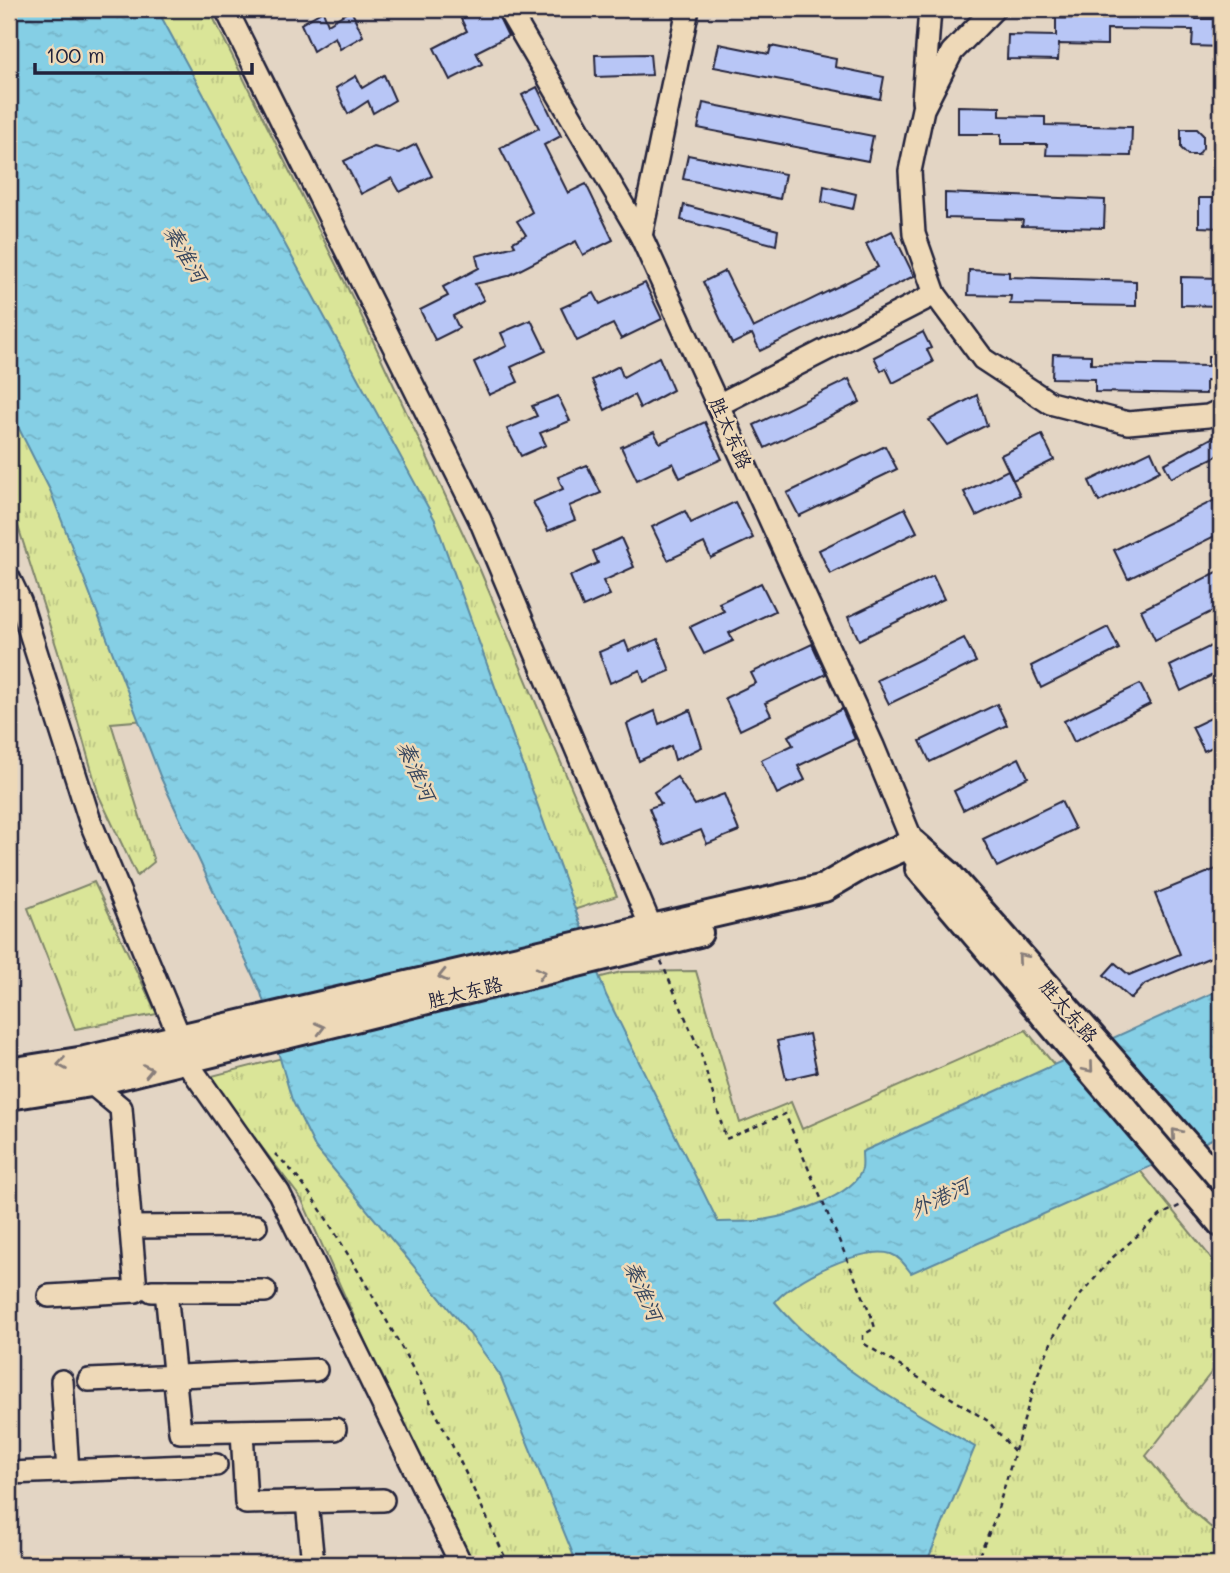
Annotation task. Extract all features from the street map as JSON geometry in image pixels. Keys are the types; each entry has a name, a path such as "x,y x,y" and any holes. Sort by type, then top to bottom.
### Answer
{"main road":[{"name":"胜太东路","path":"9,1072 183,1049 643,939 823,901 914,853 1056,1012 1221,1184"},
{"name":"胜太东路","path":"1056,1012 1214,1215"},
{"name":"胜太东路","path":"9,1096 91,1083 183,1049"}],"street":[{"path":"226,9 481,520 643,939"},
{"name":"胜太东路","path":"509,9 641,236 873,746 914,853"},
{"path":"641,236 688,9"},
{"path":"930,9 923,108 910,171 914,234 935,294 983,359 1050,403 1128,423 1208,415 1221,410"},
{"path":"923,108 952,52 994,9"},
{"path":"718,405 935,294"},
{"path":"9,578 20,601 90,821 183,1049 279,1194 461,1564"},
{"path":"91,1083 121,1108 136,1292"},
{"path":"131,1227 256,1226"},
{"path":"49,1296 136,1292 265,1292"},
{"path":"166,1292 180,1432 335,1429"},
{"path":"89,1380 316,1370"},
{"path":"62,1381 68,1471"},
{"path":"242,1431 246,1503 383,1500"},
{"path":"9,1473 216,1465"},
{"path":"307,1502 313,1564"}],"path":[{"path":"643,939 701,1054 726,1139 785,1114 875,1328 863,1335 863,1343 988,1421 1015,1452"},
{"path":"268,1149 298,1175 392,1328 459,1455 508,1564"},
{"path":"975,1564 994,1522 1037,1376 1054,1336 1079,1297 1112,1258 1161,1215"}],"green space":[{"path":"9,9 209,9 360,313 480,570 617,896 561,914 471,693 111,723 154,862 137,876 99,796 59,655 9,498"},
{"path":"94,882 157,1014 75,1029 28,908"},
{"path":"696,971 740,1123 791,1102 802,1129 1026,1030 1221,1270 1221,1360 1146,1456 1192,1511 1221,1536 1221,1564 469,1564 400,1420 302,1200 208,1077 621,972"}],"water":[{"path":"9,9 157,9 435,520 606,995 718,1222 762,1220 819,1204 857,1179 862,1169 862,1152 1221,989 1221,1135 911,1273 900,1259 891,1254 863,1255 846,1259 812,1275 796,1284 775,1302 796,1325 843,1365 895,1400 975,1447 926,1564 577,1564 500,1375 469,1333 315,1147 292,1100 261,993 160,776 50,490 9,409"}],"building":[{"path":"481,9 495,9 508,36 476,52 482,64 450,80 434,48 467,31 461,19"},
{"path":"1107,9 1197,9 1196,19 1221,19 1221,47 1192,46 1193,30 1107,29 1107,45 1059,44 1058,60 1007,59 1008,35 1056,36 1056,18 1107,19"},
{"path":"351,10 363,36 340,49 335,37 313,51 301,24 323,11 328,24"},
{"path":"719,44 769,54 771,46 836,59 835,67 884,77 880,99 714,67"},
{"path":"650,54 652,75 596,77 595,55"},
{"path":"384,75 395,100 373,113 368,101 348,114 336,88 356,76 362,88"},
{"path":"537,87 561,136 544,145 568,193 586,184 613,240 583,255 576,241 508,276 475,284 484,300 453,316 459,328 435,340 420,310 448,296 443,287 479,268 476,256 515,246 513,242 526,235 517,221 532,212 500,148 539,128 522,95"},
{"path":"703,103 873,136 868,161 698,128"},
{"path":"958,106 1000,107 1000,116 1045,117 1045,125 1132,127 1131,156 1046,155 1047,144 1001,144 1001,134 958,134"},
{"path":"1181,129 1197,129 1203,135 1203,148 1198,155 1188,155 1181,148"},
{"path":"416,144 432,176 400,192 392,178 361,194 344,161 373,147 399,153"},
{"path":"688,155 785,174 780,199 683,179"},
{"path":"824,186 856,194 853,209 822,202"},
{"path":"945,193 1105,200 1104,228 1022,226 1023,220 945,218"},
{"path":"1199,198 1221,198 1221,228 1199,227"},
{"path":"684,205 778,230 776,245 681,220"},
{"path":"892,231 914,276 760,351 752,334 732,344 703,282 725,271 753,328 878,267 866,244"},
{"path":"969,270 1009,272 1009,277 1136,281 1136,306 1010,304 1011,296 968,295"},
{"path":"1181,277 1221,278 1221,306 1181,305"},
{"path":"645,283 662,319 621,339 613,324 577,341 561,308 594,293 600,304"},
{"path":"531,320 546,351 511,367 518,382 489,395 474,362 507,346 501,333"},
{"path":"923,332 931,348 927,350 933,362 893,383 886,368 881,371 874,357"},
{"path":"1053,354 1091,355 1091,364 1208,366 1208,356 1221,356 1221,381 1206,380 1206,394 1095,392 1095,379 1052,378"},
{"path":"659,357 673,390 640,408 634,395 605,410 592,380 619,366 623,377"},
{"path":"849,379 860,402 765,448 754,425"},
{"path":"977,395 987,425 947,445 929,420"},
{"path":"558,396 570,421 540,433 546,445 521,456 507,429 537,416 532,406"},
{"path":"705,422 722,459 680,478 673,463 637,480 621,447 654,432 660,443"},
{"path":"1221,433 1221,454 1171,478 1164,464"},
{"path":"1042,435 1054,460 1013,480 1001,455"},
{"path":"885,446 897,469 799,516 787,493"},
{"path":"1151,451 1160,471 1099,502 1089,481"},
{"path":"587,465 601,493 569,506 575,520 548,531 533,502 563,489 558,477"},
{"path":"1008,470 1020,495 976,516 964,492"},
{"path":"1221,497 1221,533 1128,579 1114,550"},
{"path":"735,502 753,538 711,558 704,543 668,560 652,527 685,511 691,523"},
{"path":"905,508 917,532 830,574 819,550"},
{"path":"621,538 634,567 603,581 610,595 583,607 570,576 598,563 593,551"},
{"path":"1221,570 1221,607 1155,640 1141,610"},
{"path":"933,576 944,599 859,640 848,617"},
{"path":"761,583 775,611 729,633 733,641 704,654 690,627 724,611 719,603"},
{"path":"1108,627 1119,649 1041,688 1031,666"},
{"path":"964,638 976,662 889,704 877,680"},
{"path":"658,639 670,671 644,682 640,670 610,683 599,652 625,641 629,651"},
{"path":"812,644 826,674 765,703 771,715 740,730 725,698 756,683 751,673"},
{"path":"1211,646 1214,651 1221,648 1221,671 1181,691 1170,666"},
{"path":"1140,684 1150,704 1074,742 1064,721"},
{"path":"997,704 1007,725 930,762 920,741"},
{"path":"842,709 855,739 798,766 805,780 777,794 761,760 793,745 788,736"},
{"path":"690,710 702,747 675,760 671,746 639,761 627,724 655,711 659,724"},
{"path":"1221,713 1221,743 1204,751 1192,727"},
{"path":"1019,758 1028,777 963,810 954,791"},
{"path":"677,777 695,805 724,794 739,831 707,844 701,830 664,845 649,808 661,804 654,792"},
{"path":"1061,801 1075,829 997,867 983,839"},
{"path":"1221,867 1221,953 1145,984 1131,999 1104,975 1115,963 1129,975 1180,954 1155,894"},
{"path":"809,1034 817,1072 786,1079 777,1041"}],"water label":[{"name":"秦淮河","path":"185,254"},
{"name":"秦淮河","path":"416,771"},
{"name":"外港河","path":"940,1198"},
{"name":"秦淮河","path":"643,1291"}]}
